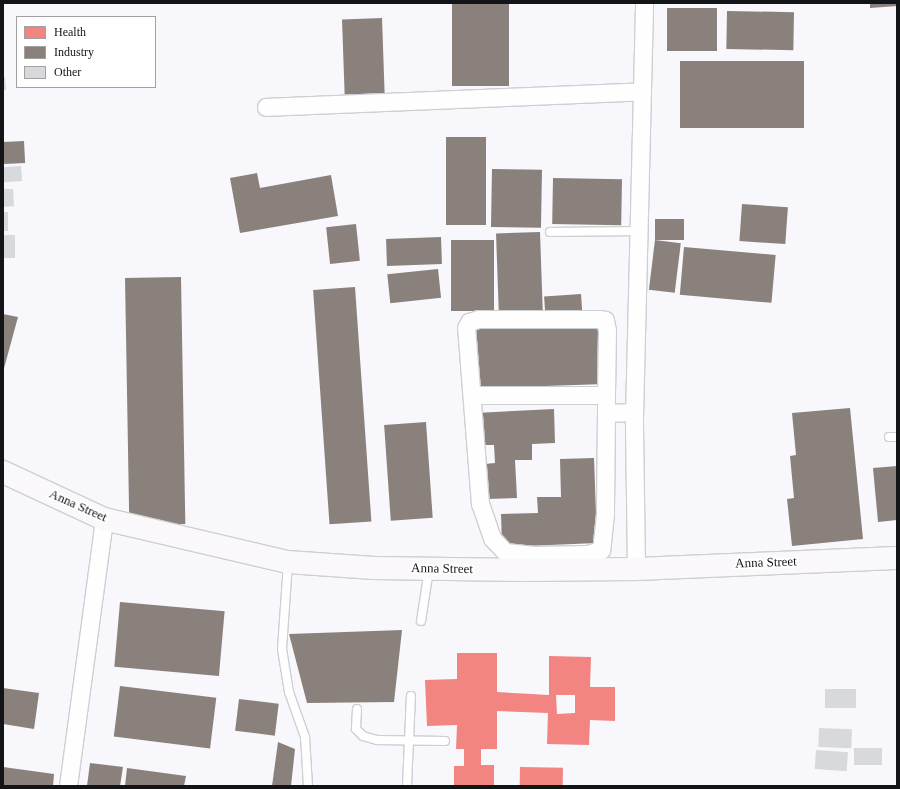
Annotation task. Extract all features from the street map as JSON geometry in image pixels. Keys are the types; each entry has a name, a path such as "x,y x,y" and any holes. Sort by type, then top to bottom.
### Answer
{"street":[{"path":"636,568 634,412 644,3"},
{"path":"266,107 642,91"},
{"path":"478,319 605,320 607,330 606,395 604,514 601,550 587,554 542,555 505,552 492,538 480,504 466,328 469,322 478,319"},
{"path":"472,395 606,395"},
{"path":"606,412 634,412"},
{"name":"Anna Street","path":"3,472 104,519 288,562 374,568 430,569 636,568 897,558"},
{"path":"68,786 104,519"}],"lane":[{"path":"550,232 638,231"},
{"path":"288,562 282,649 289,692 305,737 308,786"},
{"path":"421,621 430,569"},
{"path":"407,786 411,696"},
{"path":"357,709 356,729 363,736 377,740 445,741"}],"building: Health":[{"path":"457,653 497,653 497,692 549,695 549,656 591,657 590,687 615,687 615,721 590,720 589,745 547,744 548,713 497,711 497,749 481,749 481,765 494,765 494,786 454,786 454,766 464,766 464,749 456,749 457,725 427,726 425,680 457,679","holes":["556,695 575,695 575,713 557,714"]},
{"path":"520,767 563,768 563,786 520,786"}],"building: Industry":[{"path":"452,3 509,3 509,86 452,86"},
{"path":"870,3 897,3 897,6 870,8"},
{"path":"667,8 717,8 717,51 667,51"},
{"path":"727,11 794,12 793,50 726,49"},
{"path":"382,18 385,94 345,95 342,19"},
{"path":"680,61 804,61 804,128 680,128"},
{"path":"446,137 486,137 486,225 446,225"},
{"path":"24,141 25,163 4,164 3,142"},
{"path":"492,169 542,170 541,228 491,227"},
{"path":"257,173 260,188 331,175 338,216 240,233 230,178"},
{"path":"553,178 622,179 621,225 552,224"},
{"path":"742,204 788,207 785,244 739,241"},
{"path":"655,219 684,219 684,240 655,240"},
{"path":"356,224 360,261 330,264 326,227"},
{"path":"540,232 543,312 499,313 496,234"},
{"path":"441,237 442,264 387,266 386,239"},
{"path":"451,240 494,240 494,311 451,311"},
{"path":"655,240 681,243 675,293 649,290"},
{"path":"684,247 776,255 771,303 680,295"},
{"path":"438,269 441,298 390,303 387,274"},
{"path":"181,277 185,524 129,525 125,278"},
{"path":"355,287 371,521 329,524 313,290"},
{"path":"581,294 582,310 545,313 544,297"},
{"path":"3,314 18,317 3,372"},
{"path":"603,323 605,384 471,389 469,328"},
{"path":"850,408 863,539 792,546 787,499 794,498 790,456 796,455 792,413"},
{"path":"554,409 555,443 532,444 532,460 515,460 517,498 487,499 485,464 495,463 494,445 476,445 475,413"},
{"path":"426,422 433,518 391,521 384,425"},
{"path":"594,458 597,543 502,547 501,514 538,513 537,497 561,497 560,459"},
{"path":"897,466 897,520 878,522 873,468"},
{"path":"120,602 225,611 219,676 114,667"},
{"path":"402,630 394,702 307,703 289,634"},
{"path":"120,686 216,698 210,748 114,737"},
{"path":"3,688 39,693 34,729 3,724"},
{"path":"239,699 279,704 275,736 235,731"},
{"path":"278,742 295,749 291,786 272,786"},
{"path":"90,763 123,767 120,786 87,786"},
{"path":"3,767 54,774 53,786 3,786"},
{"path":"127,768 186,776 184,786 125,786"}],"building: Other":[{"path":"3,77 5,77 6,90 3,90"},
{"path":"21,166 22,181 4,182 3,167"},
{"path":"3,189 13,189 14,206 3,207"},
{"path":"3,212 8,212 8,231 3,231"},
{"path":"3,235 15,235 15,258 3,258"},
{"path":"825,689 856,689 856,708 825,708"},
{"path":"819,728 852,729 851,748 818,747"},
{"path":"854,748 882,748 882,765 854,765"},
{"path":"816,750 848,752 847,771 815,769"}]}
